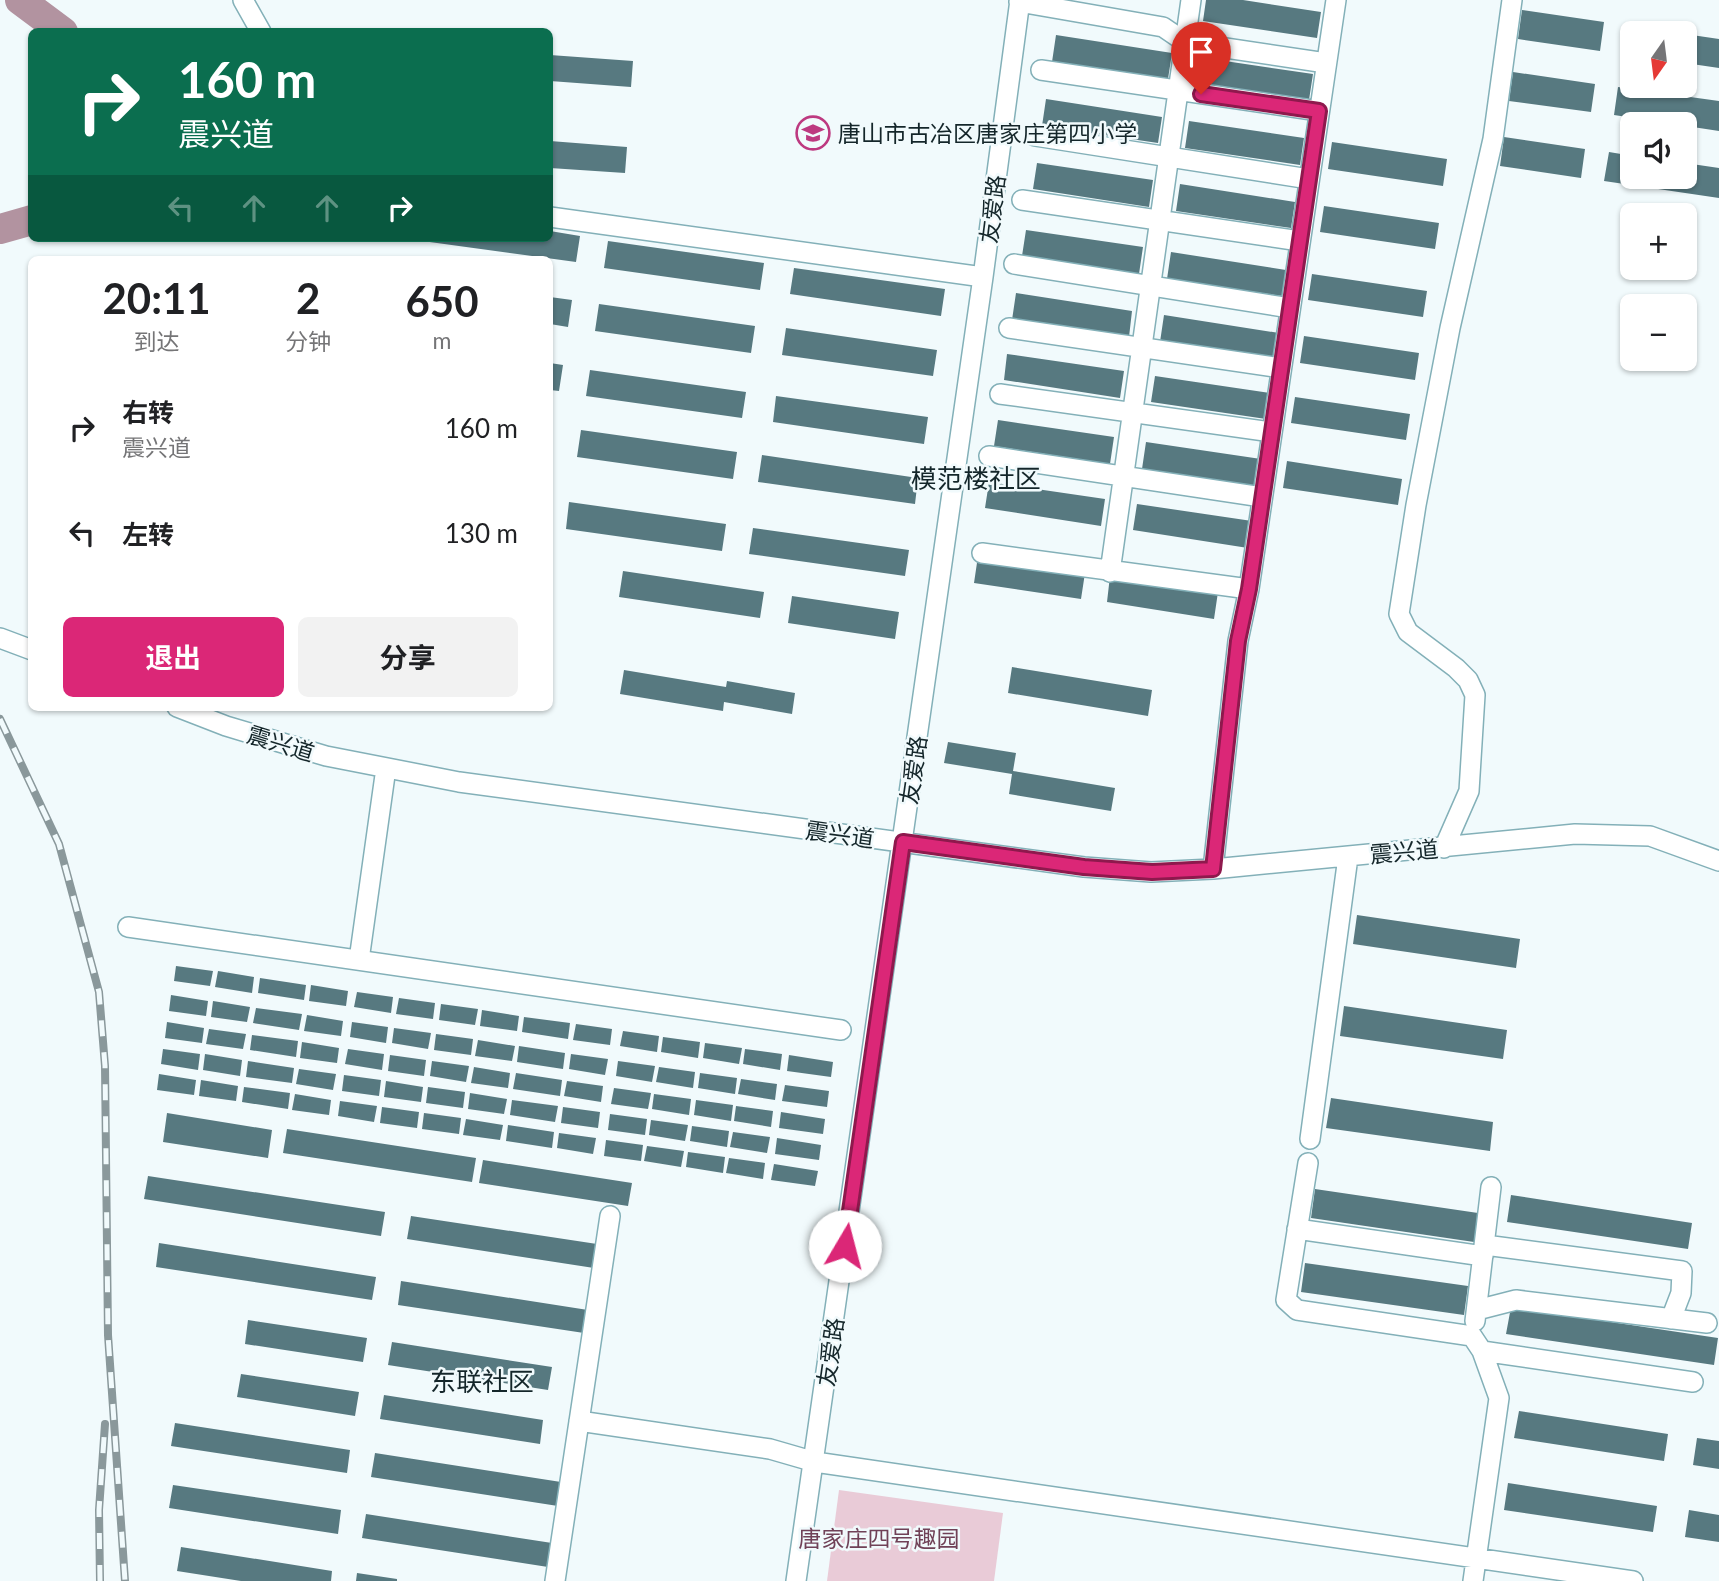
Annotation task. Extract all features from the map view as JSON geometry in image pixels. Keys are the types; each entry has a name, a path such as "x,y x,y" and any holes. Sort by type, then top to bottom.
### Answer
{"street":[{"path":"243,0 259,28"},
{"path":"1110,572 1191,0"},
{"path":"1213,869 1238,641 1249,589 1336,0"},
{"path":"1444,848 1469,791 1475,695 1468,680 1456,668 1408,632 1399,614 1416,505 1450,328 1493,139 1512,0"},
{"path":"1019,1 1163,27 1185,42 1326,63"},
{"name":"友爱路","path":"796,1581 983,277 1019,1"},
{"path":"1041,70 1319,111"},
{"path":"1035,136 1309,179"},
{"path":"1022,200 1300,241"},
{"path":"553,217 983,277"},
{"path":"1014,264 1290,308"},
{"path":"1009,328 1281,368"},
{"path":"1000,394 1272,432"},
{"path":"989,456 1262,497"},
{"path":"982,553 1249,589"},
{"path":"0,638 28,648"},
{"name":"震兴道","path":"187,711 226,726 327,756 459,782 1084,867 1152,872 1213,869 1575,834 1650,836 1719,861"},
{"path":"359,960 386,768"},
{"path":"1310,1139 1348,857"},
{"path":"128,927 841,1030"},
{"path":"1307,1163 1286,1300 1297,1310 1693,1382"},
{"path":"1474,1581 1499,1398 1477,1344 1477,1310 1492,1186"},
{"path":"555,1581 610,1216"},
{"path":"1297,1229 1682,1271 1681,1293 1671,1319"},
{"path":"1477,1310 1516,1300 1707,1323"},
{"path":"579,1421 770,1448 814,1462 1633,1581"}],"green space":[{"name":"唐家庄四号趣园","path":"839,1490 1003,1513 994,1581 827,1581"}],"building":[{"path":"1206,0 1243,0 1321,12 1317,38 1203,21"},
{"path":"1522,10 1604,22 1600,51 1518,39"},
{"path":"1056,35 1172,53 1168,79 1052,62"},
{"path":"1698,36 1719,39 1719,68 1698,65"},
{"path":"553,55 633,61 631,87 553,81"},
{"path":"1198,57 1313,74 1309,100 1194,83"},
{"path":"1513,72 1595,84 1591,112 1509,101"},
{"path":"1618,87 1620,98 1697,98 1719,101 1719,131 1697,128 1697,112 1620,112 1620,116 1614,115"},
{"path":"1046,99 1162,117 1158,143 1042,126"},
{"path":"1189,121 1304,138 1300,165 1185,148"},
{"path":"1504,137 1585,149 1581,178 1500,166"},
{"path":"553,141 627,147 625,173 553,168"},
{"path":"1332,142 1447,159 1443,186 1328,169"},
{"path":"1609,152 1620,154 1620,183 1604,181"},
{"path":"1037,163 1153,180 1149,207 1033,189"},
{"path":"1697,165 1719,168 1719,198 1658,189 1697,189"},
{"path":"1180,184 1295,202 1291,228 1176,211"},
{"path":"1324,206 1439,223 1435,249 1320,232"},
{"path":"1026,230 1143,247 1139,274 1022,256"},
{"path":"553,232 580,236 576,262 553,259 553,256 532,256 430,242 553,242"},
{"path":"608,241 764,263 760,290 604,268"},
{"path":"1171,252 1286,270 1282,296 1167,279"},
{"path":"794,268 945,289 941,316 790,294"},
{"path":"1312,274 1427,291 1423,317 1308,300"},
{"path":"1016,293 1132,311 1129,337 1012,320"},
{"path":"553,297 572,300 568,327 553,324"},
{"path":"599,304 755,326 751,353 595,331"},
{"path":"1164,315 1279,333 1275,359 1160,342"},
{"path":"786,328 937,350 933,376 782,355"},
{"path":"1304,336 1419,353 1415,380 1300,363"},
{"path":"1007,354 1124,371 1120,398 1004,380"},
{"path":"553,363 563,365 559,391 553,390"},
{"path":"590,370 746,392 742,418 586,396"},
{"path":"1155,376 1270,393 1266,419 1151,402"},
{"path":"776,396 928,417 924,444 773,422"},
{"path":"1295,397 1410,414 1406,440 1291,423"},
{"path":"998,420 1114,437 1110,464 994,446"},
{"path":"581,430 737,452 733,479 577,457"},
{"path":"1146,442 1261,459 1257,486 1142,469"},
{"path":"762,455 918,478 915,504 758,482"},
{"path":"1287,461 1402,479 1398,505 1283,488"},
{"path":"989,482 1105,499 1101,526 985,508"},
{"path":"569,502 726,524 722,551 566,529"},
{"path":"1137,504 1252,521 1248,548 1133,530"},
{"path":"753,528 909,550 905,576 749,554"},
{"path":"978,556 1085,573 1081,599 974,583"},
{"path":"623,571 764,592 760,618 619,597"},
{"path":"1110,576 1218,592 1214,619 1107,602"},
{"path":"792,596 899,612 895,639 788,623"},
{"path":"1012,667 1152,690 1148,716 1008,693"},
{"path":"624,670 726,687 727,681 795,693 792,714 724,702 723,711 620,694"},
{"path":"948,742 1016,753 1013,771 1115,788 1111,811 1009,794 1012,774 944,763"},
{"path":"1357,915 1520,939 1516,968 1353,944"},
{"path":"176,966 213,971 210,986 174,981"},
{"path":"218,971 254,977 252,993 215,987"},
{"path":"260,978 306,985 304,1000 258,993"},
{"path":"311,985 348,991 346,1006 309,1001"},
{"path":"357,992 393,997 391,1013 354,1007"},
{"path":"171,995 208,1001 206,1016 169,1011"},
{"path":"399,998 435,1003 433,1019 396,1014"},
{"path":"213,1001 250,1007 247,1022 211,1017"},
{"path":"441,1004 478,1009 475,1025 439,1020"},
{"path":"1344,1006 1507,1030 1503,1059 1340,1036"},
{"path":"256,1008 302,1014 299,1030 253,1023"},
{"path":"482,1010 519,1016 517,1031 480,1026"},
{"path":"307,1015 343,1021 341,1036 304,1031"},
{"path":"524,1017 570,1023 568,1039 522,1032"},
{"path":"167,1022 204,1028 202,1043 165,1038"},
{"path":"352,1022 388,1027 386,1043 350,1037"},
{"path":"576,1024 612,1029 610,1045 573,1040"},
{"path":"394,1028 431,1033 428,1049 392,1043"},
{"path":"209,1029 246,1034 243,1049 206,1044"},
{"path":"623,1031 659,1036 657,1052 620,1046"},
{"path":"436,1034 473,1039 471,1055 434,1050"},
{"path":"252,1035 298,1041 296,1057 250,1050"},
{"path":"663,1037 700,1042 698,1058 661,1052"},
{"path":"478,1040 515,1046 512,1061 475,1056"},
{"path":"302,1042 339,1048 337,1063 300,1058"},
{"path":"705,1043 742,1048 739,1064 703,1058"},
{"path":"519,1046 565,1053 563,1069 517,1062"},
{"path":"163,1049 200,1054 198,1070 161,1064"},
{"path":"348,1049 384,1054 382,1070 345,1064"},
{"path":"745,1049 782,1054 780,1070 743,1064"},
{"path":"205,1054 242,1060 240,1076 203,1070"},
{"path":"571,1054 608,1059 605,1075 569,1069"},
{"path":"390,1055 426,1060 424,1076 388,1071"},
{"path":"789,1055 833,1062 831,1077 787,1071"},
{"path":"248,1061 294,1068 292,1083 246,1077"},
{"path":"432,1061 469,1066 466,1082 430,1076"},
{"path":"618,1061 655,1066 652,1082 616,1076"},
{"path":"474,1067 510,1073 508,1088 471,1083"},
{"path":"659,1067 695,1072 693,1088 656,1082"},
{"path":"299,1069 336,1074 333,1090 296,1084"},
{"path":"516,1073 562,1080 560,1096 513,1089"},
{"path":"700,1073 737,1078 735,1094 698,1088"},
{"path":"159,1074 196,1080 194,1095 157,1090"},
{"path":"344,1075 381,1080 379,1096 342,1091"},
{"path":"741,1079 777,1084 775,1100 738,1094"},
{"path":"201,1080 238,1086 236,1101 199,1096"},
{"path":"386,1081 423,1087 421,1102 384,1097"},
{"path":"567,1081 603,1086 601,1102 564,1096"},
{"path":"785,1085 829,1091 827,1107 782,1101"},
{"path":"244,1087 290,1093 288,1109 242,1102"},
{"path":"428,1087 465,1092 463,1108 426,1103"},
{"path":"614,1088 651,1093 648,1109 611,1104"},
{"path":"470,1093 507,1099 504,1114 468,1109"},
{"path":"295,1094 331,1100 329,1115 292,1110"},
{"path":"654,1094 691,1099 689,1115 652,1109"},
{"path":"1331,1098 1493,1122 1490,1151 1326,1128"},
{"path":"512,1100 558,1106 555,1122 510,1115"},
{"path":"696,1100 733,1105 731,1121 694,1115"},
{"path":"340,1101 377,1106 374,1122 338,1116"},
{"path":"736,1106 773,1111 771,1127 734,1121"},
{"path":"382,1107 419,1112 417,1128 380,1123"},
{"path":"563,1107 600,1112 598,1128 561,1123"},
{"path":"781,1112 825,1119 823,1134 779,1128"},
{"path":"167,1113 272,1130 268,1158 163,1142"},
{"path":"424,1113 461,1118 459,1134 422,1129"},
{"path":"610,1114 647,1119 645,1135 608,1130"},
{"path":"466,1119 503,1125 500,1140 463,1135"},
{"path":"651,1120 688,1125 685,1141 649,1135"},
{"path":"508,1125 554,1132 552,1148 506,1141"},
{"path":"692,1126 729,1131 727,1147 690,1141"},
{"path":"287,1129 476,1158 472,1182 283,1153"},
{"path":"733,1132 770,1137 767,1153 730,1147"},
{"path":"559,1133 596,1138 593,1154 557,1148"},
{"path":"777,1138 821,1145 819,1160 775,1154"},
{"path":"606,1140 643,1145 641,1161 604,1156"},
{"path":"647,1146 684,1151 681,1167 644,1161"},
{"path":"688,1152 725,1157 723,1173 686,1167"},
{"path":"729,1158 765,1163 763,1179 726,1173"},
{"path":"483,1160 632,1183 628,1206 479,1183"},
{"path":"774,1164 818,1171 815,1186 771,1180"},
{"path":"148,1176 385,1212 381,1236 144,1199"},
{"path":"1315,1189 1478,1213 1474,1242 1311,1218"},
{"path":"1511,1195 1692,1223 1688,1249 1507,1222"},
{"path":"411,1216 597,1244 594,1268 407,1239"},
{"path":"159,1243 376,1277 372,1300 156,1267"},
{"path":"1305,1263 1468,1286 1464,1315 1301,1292"},
{"path":"401,1281 588,1310 584,1333 398,1305"},
{"path":"1511,1307 1718,1338 1714,1365 1506,1334"},
{"path":"248,1320 367,1338 363,1362 245,1344"},
{"path":"392,1342 552,1367 548,1390 388,1365"},
{"path":"241,1374 359,1392 355,1416 237,1397"},
{"path":"384,1395 543,1420 540,1444 380,1419"},
{"path":"1519,1411 1668,1434 1664,1461 1514,1438"},
{"path":"175,1423 350,1450 347,1473 171,1446"},
{"path":"1697,1438 1719,1441 1719,1469 1693,1465"},
{"path":"375,1453 561,1482 558,1506 371,1477"},
{"path":"1508,1483 1657,1506 1653,1532 1504,1510"},
{"path":"173,1485 341,1510 338,1534 169,1508"},
{"path":"1689,1510 1719,1515 1719,1542 1685,1537"},
{"path":"366,1514 552,1543 548,1567 362,1538"},
{"path":"181,1547 332,1571 331,1581 241,1581 177,1571"},
{"path":"357,1573 397,1579 397,1581 356,1581"}],"waterway":[{"path":"20,0 58,28"},
{"path":"0,229 28,221"}],"railway":[{"path":"0,719 59,844 99,992 105,1066 108,1335 125,1581"},
{"path":"100,1581 99,1510 105,1424"}],"place":[{"name":"唐山市古冶区唐家庄第四小学","path":"813,133"}],"district":[{"name":"模范楼社区","path":"976,478"},
{"name":"东联社区","path":"482,1381"}],"route":[{"path":"845,1246 903,842 1084,867 1152,872 1213,869 1238,641 1249,589 1319,111 1201,94"}]}
